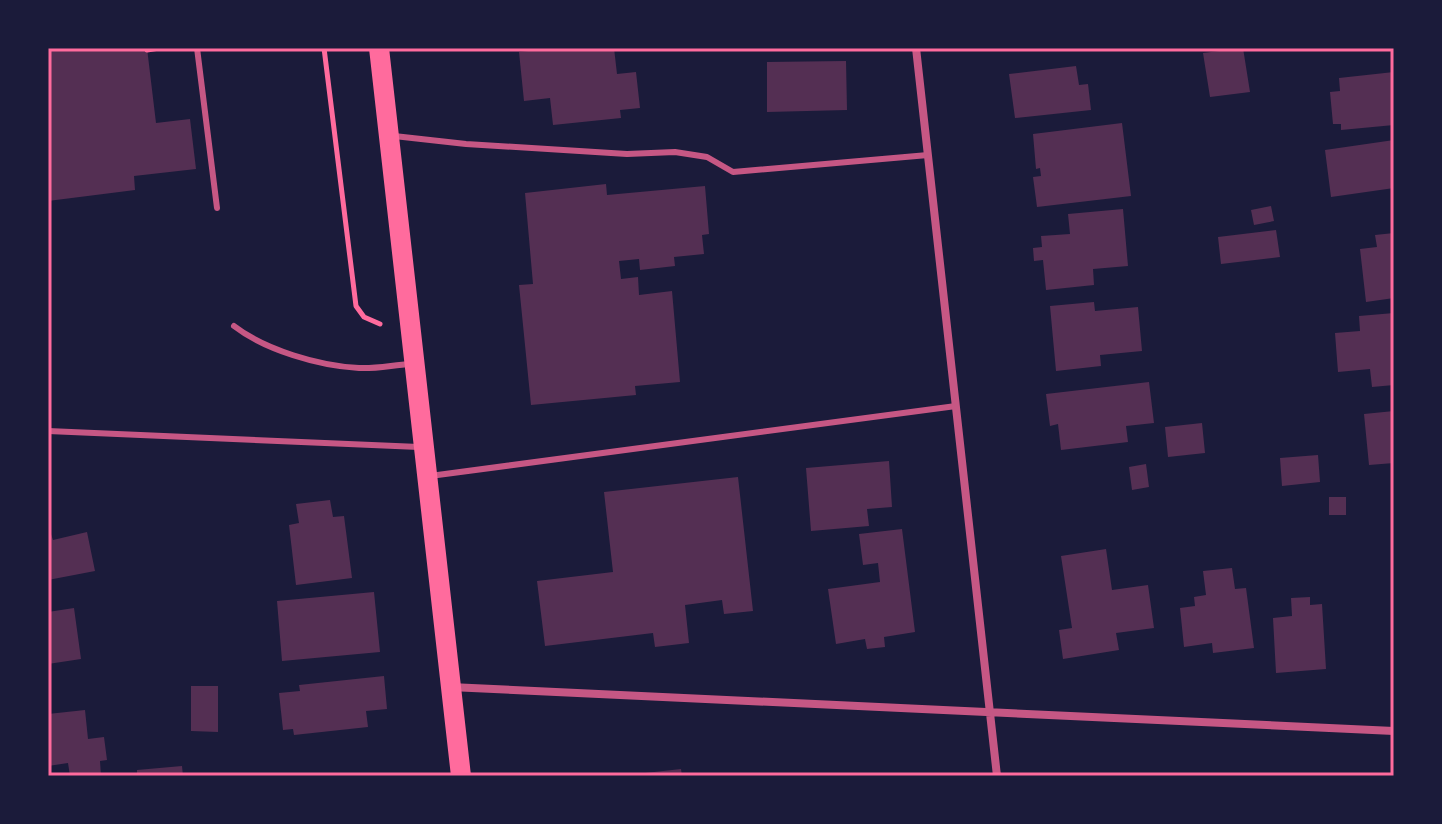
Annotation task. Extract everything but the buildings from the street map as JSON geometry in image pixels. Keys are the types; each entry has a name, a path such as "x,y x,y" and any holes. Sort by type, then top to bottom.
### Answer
{"main road":[{"path":"379,48 461,776"}],"street":[{"path":"916,48 997,776"},
{"path":"449,687 1394,731"}],"lane":[{"path":"197,48 217,208"},
{"path":"388,135 466,144 612,153 675,152 707,157 733,172 928,155"},
{"path":"234,326 251,339 301,357 359,368 413,363"},
{"path":"426,477 956,406"},
{"path":"48,431 423,448"}],"path":[{"path":"147,50 159,48"},
{"path":"324,48 356,306 364,317 383,325 391,365"}]}
